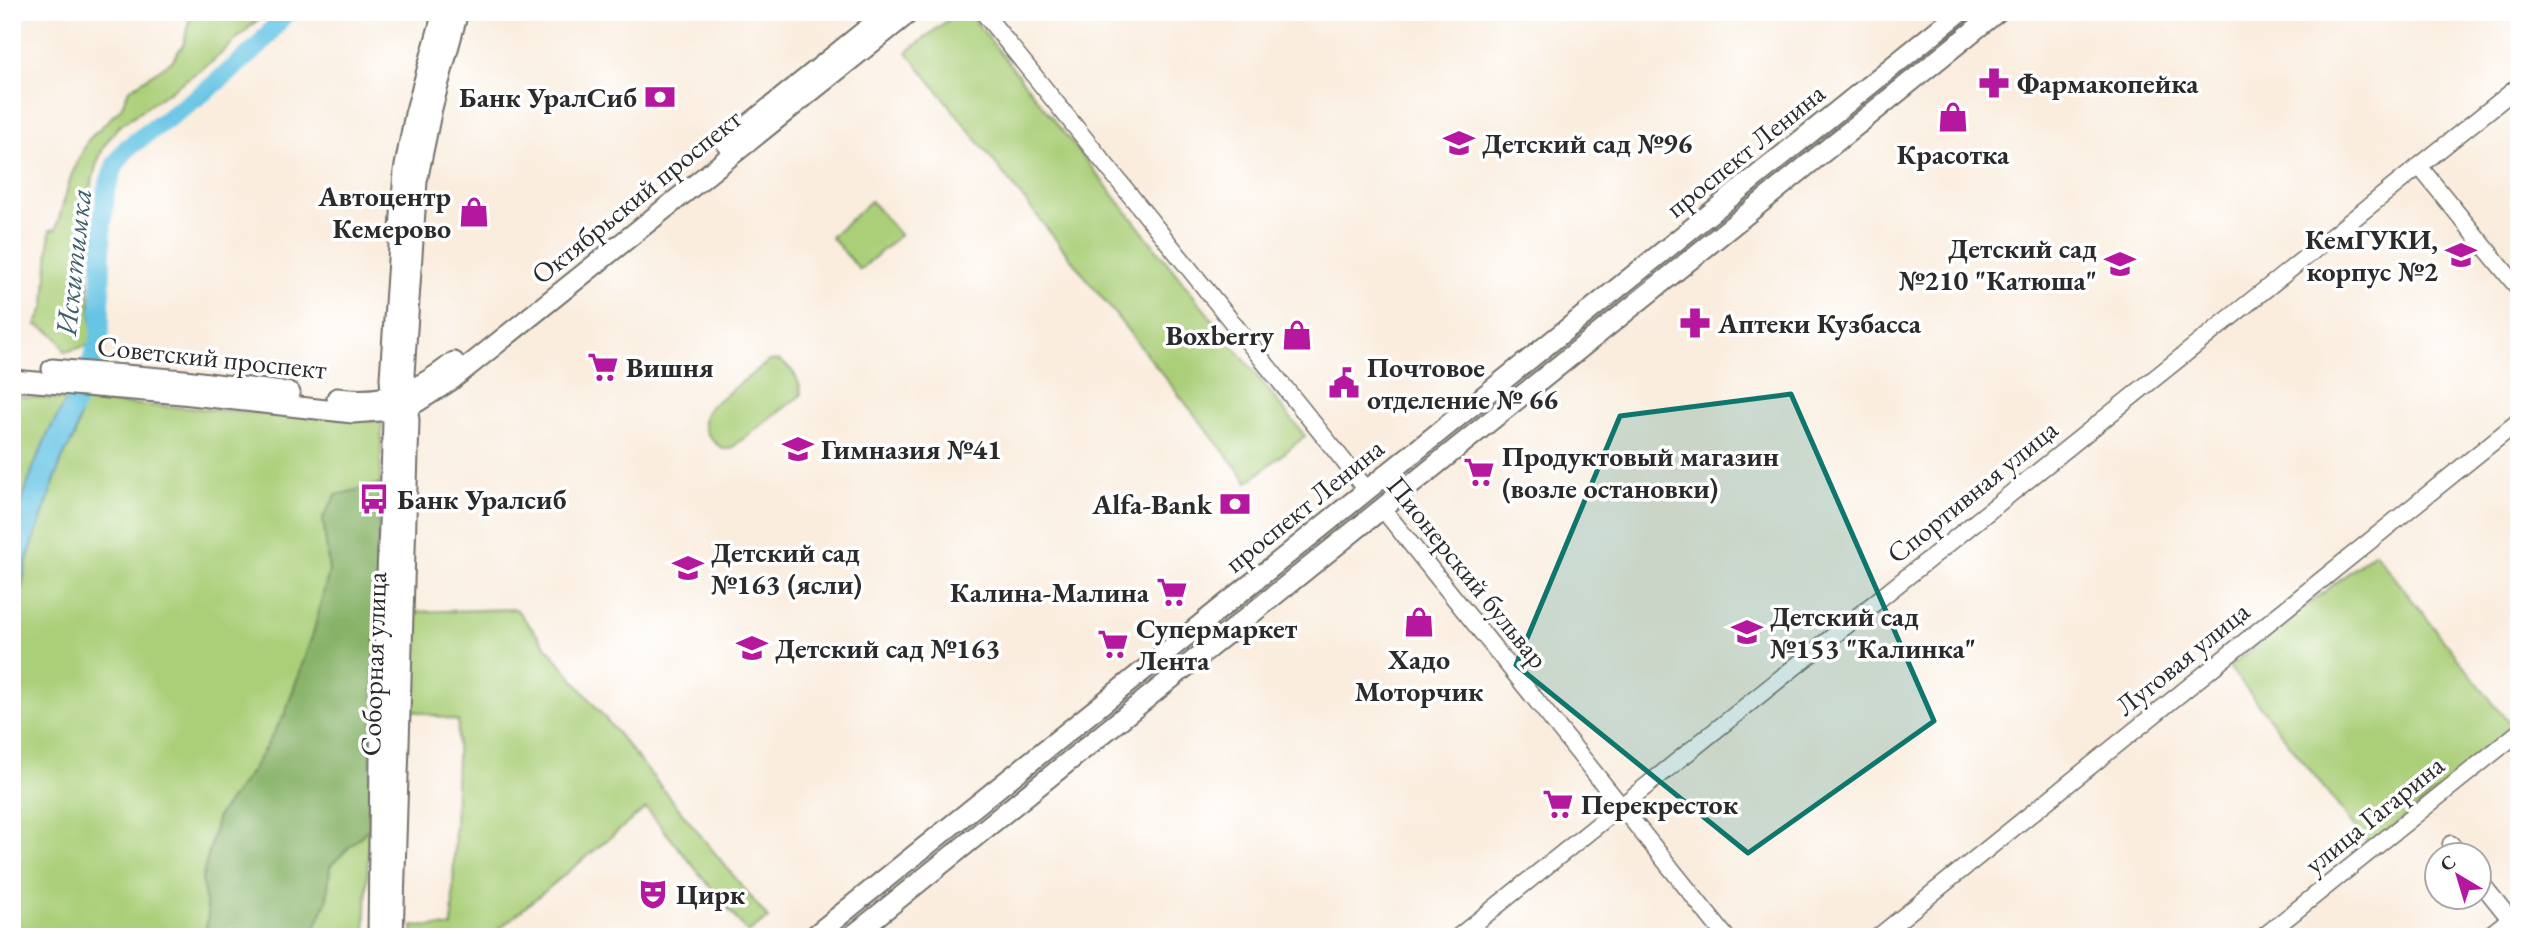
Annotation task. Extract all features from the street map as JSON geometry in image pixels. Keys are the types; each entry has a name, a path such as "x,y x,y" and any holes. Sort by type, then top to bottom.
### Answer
{"main road":[{"path":"398,403 390,378 404,171 415,114 443,12"},
{"path":"398,403 405,360 417,181 432,108 458,12"},
{"name":"Октябрьский проспект","path":"398,403 444,370 888,12"},
{"name":"Октябрьский проспект","path":"398,403 433,394 460,374 910,12"},
{"name":"проспект Ленина","path":"813,937 1960,12"},
{"name":"проспект Ленина","path":"851,937 1997,12"},
{"path":"1864,90 1881,106"},
{"name":"Советский проспект","path":"18,373 398,403"},
{"name":"Соборная улица","path":"378,937 380,752 393,423 398,403"},
{"name":"Соборная улица","path":"393,937 408,435 398,403"},
{"name":"Пионерский бульвар","path":"1367,490 1382,508"}],"street":[{"name":"Пионерский бульвар","path":"983,12 1367,490"},
{"name":"Спортивная улица","path":"1458,937 2519,86"},
{"path":"2420,166 2519,289"},
{"name":"Луговая улица","path":"1878,937 2519,421"},
{"name":"Пионерский бульвар","path":"1382,508 1726,937"},
{"name":"улица Гагарина","path":"2263,937 2519,732"},
{"path":"2487,937 2514,924 2492,896"}],"highlighted area":[{"path":"1791,394 1934,721 1748,853 1516,665 1620,416"}],"green space":[{"path":"191,12 266,12 213,61 118,127 104,146 96,166 84,215 93,344 65,352 54,335 36,325 45,306 50,230 56,229 71,176 88,140 121,108 129,90 172,61 184,43"},
{"path":"958,12 968,12 1305,436 1248,482 907,52"},
{"path":"871,201 900,235 860,270 831,237"},
{"path":"778,360 795,375 801,395 730,449 723,449 705,430 704,419 711,406 769,361"},
{"path":"12,396 67,400 43,448 12,531"},
{"path":"83,401 382,421 380,484 336,495 323,518 329,571 314,631 285,713 253,769 218,816 202,880 208,916 205,937 18,937 12,907 12,636 27,560 62,459 75,435"},
{"path":"380,484 369,828 330,866 327,900 311,937 205,937 208,916 202,880 218,816 253,769 285,714 314,631 329,571 323,518 336,495"},
{"path":"2375,552 2515,731 2369,845 2229,667"},
{"path":"516,609 768,918 748,933 646,808 489,937 412,937 413,926 452,927 458,721 406,709 408,612"},
{"path":"369,828 365,937 311,937 327,900 330,866"}],"water":[{"path":"67,400 83,401 75,435 62,459 27,560 12,636 12,531 33,468 49,431"}],"waterway":[{"name":"Искитимка","path":"66,422 79,396 100,337 102,225 106,190 115,165 127,148 211,87 259,46 286,12"}],"place":[{"name":"Фармакопейка","path":"1994,83"},
{"name":"Банк УралСиб","path":"660,97"},
{"name":"Красотка","path":"1953,117"},
{"name":"Детский сад №96","path":"1459,143"},
{"name":"Автоцентр Кемерово","path":"474,212"},
{"name":"КемГУКИ, корпус №2","path":"2461,255"},
{"name":"Детский сад №210 \"Катюша\"","path":"2120,264"},
{"name":"Аптеки Кузбасса","path":"1695,323"},
{"name":"Boxberry","path":"1297,335"},
{"name":"Вишня","path":"603,367"},
{"name":"Почтовое отделение № 66","path":"1344,383"},
{"name":"Гимназия №41","path":"798,449"},
{"name":"Продуктовый магазин (возле остановки)","path":"1479,472"},
{"name":"Банк Уралсиб","path":"374,499"},
{"name":"Alfa-Bank","path":"1235,504"},
{"name":"Детский сад №163 (ясли)","path":"688,568"},
{"name":"Калина-Малина","path":"1172,592"},
{"name":"Хадо Моторчик","path":"1419,622"},
{"name":"Детский сад №153 \"Калинка\"","path":"1747,632"},
{"name":"Супермаркет Лента","path":"1113,644"},
{"name":"Детский сад №163","path":"752,648"},
{"name":"Перекресток","path":"1558,804"},
{"name":"Цирк","path":"653,894"}]}
